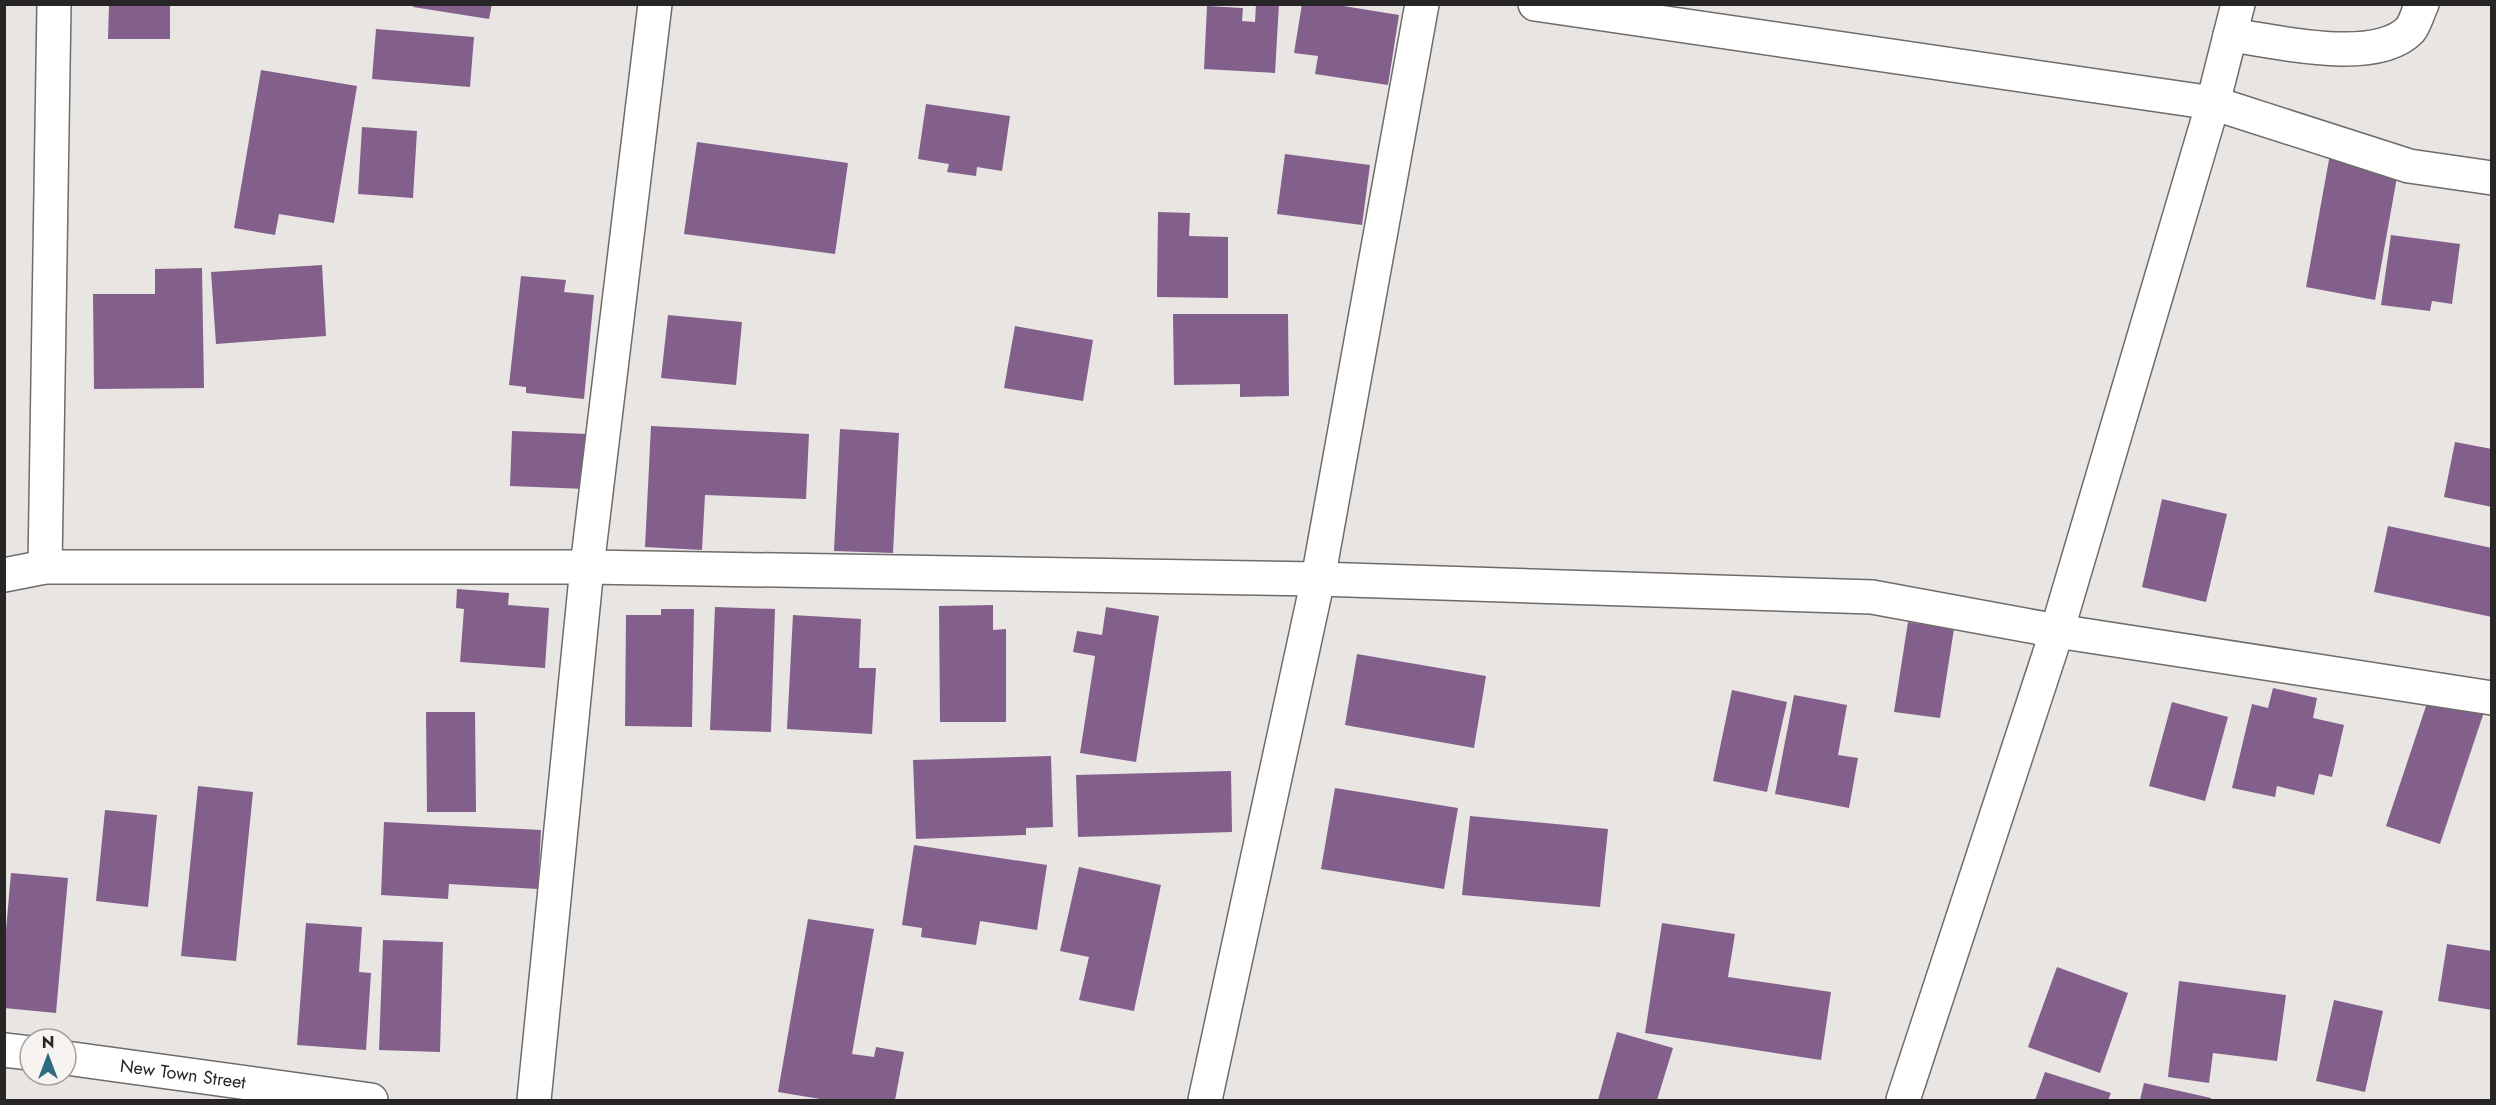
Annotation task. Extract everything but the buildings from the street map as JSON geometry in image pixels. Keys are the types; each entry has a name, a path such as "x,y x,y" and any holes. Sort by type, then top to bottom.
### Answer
{"street":[{"path":"45,567 54,4"},
{"path":"534,1101 587,567 655,4"},
{"path":"1205,1101 1318,579 1422,4"},
{"path":"1535,4 2213,103 2409,166 2492,178"},
{"path":"1904,1101 2057,632 2213,103 2238,4"},
{"path":"2230,35 2346,51 2383,45 2410,29 2422,4"},
{"path":"4,575 45,567 587,567 1318,579 1872,597 2057,632 2492,698"},
{"name":"New Town Street","path":"78,1060 371,1101"}]}
